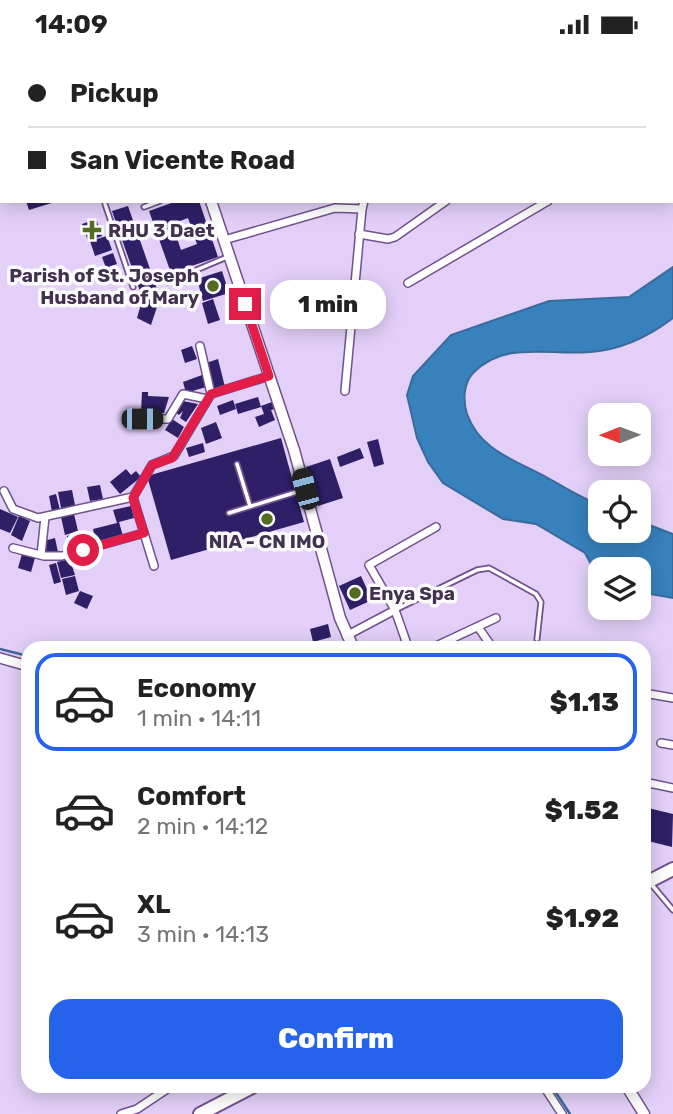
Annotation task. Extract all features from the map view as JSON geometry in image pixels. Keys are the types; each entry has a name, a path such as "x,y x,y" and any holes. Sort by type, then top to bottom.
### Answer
{"highway":[{"path":"651,881 673,869"},
{"path":"200,1114 241,1093"}],"main road":[{"path":"212,203 305,489 349,641"},
{"path":"631,1093 644,1114"}],"street":[{"path":"359,234 388,239 394,237 443,203"},
{"path":"408,283 545,203"},
{"path":"224,240 335,208 363,205 345,391"},
{"path":"154,566 133,498 152,465 174,456 209,396 200,346"},
{"path":"142,419 168,419 183,394 209,396 269,376"},
{"path":"4,491 13,509 38,518 133,498"},
{"path":"41,555 45,517"},
{"path":"406,641 396,610 369,565 436,527"},
{"path":"13,548 41,555 62,556 144,533"},
{"path":"346,636 396,610"},
{"path":"447,641 496,618"},
{"path":"478,627 488,641"},
{"path":"0,658 21,664"},
{"path":"651,694 673,698"},
{"path":"661,743 673,745"},
{"path":"651,783 673,788"},
{"path":"121,1114 137,1109 161,1093"},
{"path":"548,1093 562,1114"}],"lane":[{"path":"144,207 155,203"},
{"path":"105,204 133,287"},
{"path":"168,282 229,256"},
{"path":"237,464 250,506"},
{"path":"229,513 305,489"},
{"path":"396,610 477,570 489,568 536,594 541,602 537,639"},
{"path":"651,887 673,910"}],"water":[{"path":"673,267 673,318 634,341 601,351 528,352 499,356 473,373 467,382 467,414 473,427 490,446 588,500 588,543 651,543 651,526 673,534 673,598 651,594 651,557 588,559 585,553 536,524 503,519 443,483 428,462 417,438 407,395 413,376 451,335 549,301 629,297"}],"building":[{"path":"27,203 52,203 29,210"},
{"path":"171,203 200,203 218,257 171,273 149,211","holes":["188,218 197,244 181,250 172,224"]},
{"path":"128,206 157,289 141,294 112,211"},
{"name":"RHU 3 Daet","path":"96,219 102,236 88,241 82,224"},
{"path":"107,236 112,250 95,256 90,241"},
{"path":"113,253 117,264 106,268 102,257"},
{"name":"Parish of St. Joseph Husband of Mary","path":"222,271 229,293 203,301 197,279"},
{"path":"157,293 159,301 151,325 137,318 143,297"},
{"path":"213,299 220,320 208,324 202,303"},
{"path":"192,346 197,359 185,363 181,350"},
{"path":"218,359 225,387 213,390 206,363"},
{"path":"202,375 206,387 186,393 183,382"},
{"path":"142,392 148,392 148,396 169,397 164,413 141,413"},
{"path":"258,397 261,407 238,414 235,404"},
{"path":"233,400 236,409 220,415 217,406"},
{"path":"183,401 198,404 186,422 180,418 183,411 179,415 175,412"},
{"path":"272,402 275,409 271,410 275,420 259,427 255,417 264,414 261,406"},
{"path":"172,419 184,427 178,438 165,430"},
{"path":"216,422 222,438 206,444 201,428"},
{"path":"281,438 304,522 171,560 147,476"},
{"path":"378,439 384,464 374,467 367,442"},
{"path":"203,443 205,452 189,457 186,448"},
{"path":"360,448 364,458 340,467 337,457"},
{"path":"330,459 343,498 318,506 306,467"},
{"path":"126,469 131,475 136,471 141,477 120,494 110,482"},
{"path":"100,485 103,499 90,501 87,487"},
{"path":"72,490 75,505 61,508 58,492"},
{"path":"56,494 60,510 52,512 49,496"},
{"path":"131,506 134,518 119,522 123,536 96,542 93,529 117,523 113,510"},
{"path":"0,509 18,517 10,533 0,529"},
{"path":"74,514 78,531 65,535 61,517"},
{"path":"19,516 30,521 22,541 11,535"},
{"path":"80,533 82,544 69,546 67,536"},
{"path":"55,538 58,552 47,554 44,541"},
{"path":"22,554 35,558 31,572 18,568"},
{"path":"70,559 75,575 61,578 57,562"},
{"path":"56,563 61,582 54,584 49,565"},
{"path":"75,576 79,591 66,595 62,579"},
{"name":"Enya Spa","path":"361,576 372,600 350,610 339,586"},
{"path":"80,591 93,596 87,609 74,603"},
{"path":"328,624 331,637 313,641 310,629"},
{"path":"651,809 673,814 672,847 651,842"}],"waterway":[{"path":"0,649 21,654"},
{"path":"556,1093 570,1114"}],"place":[{"name":"RHU 3 Daet","path":"92,230"},
{"name":"Parish of St. Joseph Husband of Mary","path":"213,286"},
{"name":"NIA - CN IMO","path":"267,519"},
{"name":"Enya Spa","path":"355,593"}],"route":[{"path":"83,550 144,533 133,498 152,465 172,458 211,394 269,376 245,304"}]}
